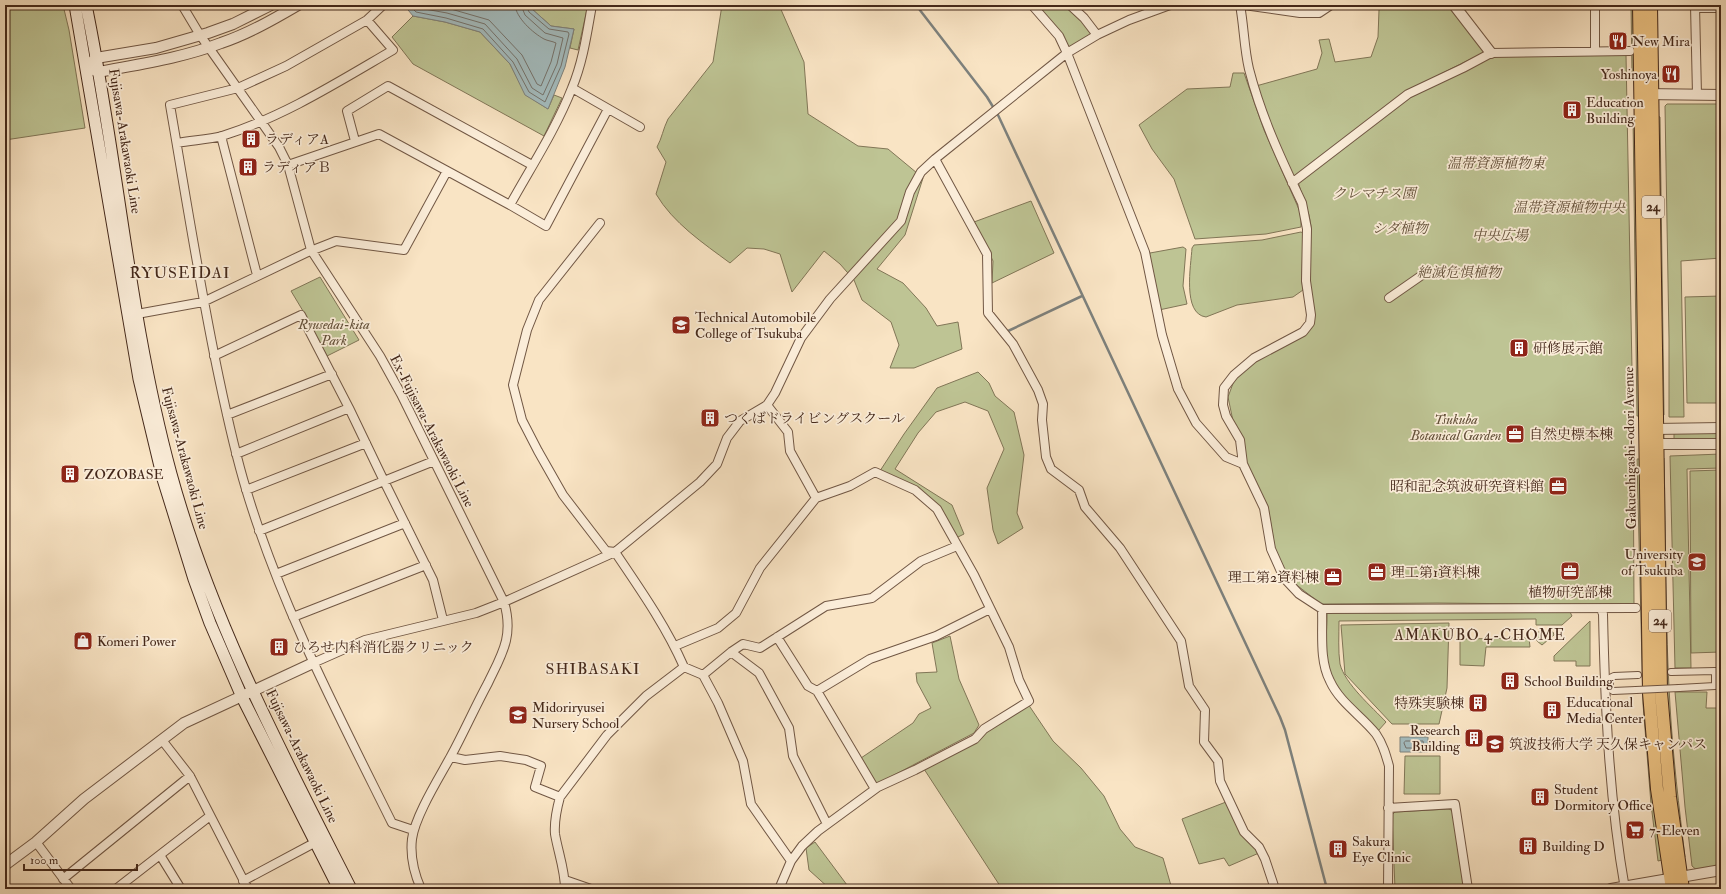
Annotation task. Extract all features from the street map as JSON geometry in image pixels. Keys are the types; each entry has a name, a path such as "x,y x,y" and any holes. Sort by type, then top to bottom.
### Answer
{"main road":[{"name":"Fujisawa-Arakawaoki Line","path":"75,5 128,315 150,430 163,479 194,579 210,623 242,697 339,889"},
{"name":"Fujisawa-Arakawaoki Line","path":"86,5 99,72 137,314 159,425 182,511 216,606 253,691 351,889"},
{"name":"Gakuenhigashi-odori Avenue","path":"1639,5 1646,94 1657,444 1661,692 1670,797 1674,881"},
{"name":"Gakuenhigashi-odori Avenue","path":"1651,5 1646,94 1645,436 1649,693 1657,789 1674,881 1683,889"}],"street":[{"name":"Ex-Fujisawa-Arakawaoki Line","path":"182,5 208,48 279,147 288,165 312,250 380,356 401,394 504,602 509,625 508,638 502,653 450,757 430,793 413,830 411,850 412,859 421,889"},
{"path":"271,5 233,24 156,48 96,58 86,67 99,72 169,58 208,48 267,23 298,5"},
{"path":"383,5 367,20 286,66 238,88 170,105 203,302 227,415 246,490 292,617 392,824 413,830"},
{"path":"510,205 572,88 586,41 592,5"},
{"path":"1032,5 1058,36 1067,53 1145,252 1162,335 1178,389 1196,423 1226,457 1243,464"},
{"path":"1070,5 1084,18 1097,35"},
{"path":"5,865 36,842 84,800 184,723 366,640 476,613 615,552 700,482 717,464 727,438 740,421 767,405 775,393 784,371 801,338 830,299 900,221 910,192 921,172 1067,53 1097,35 1142,15 1170,5"},
{"path":"1240,5 1248,67 1256,97 1268,131 1302,203 1307,229 1306,281 1311,315 1310,323 1303,332 1254,358 1228,380 1224,388 1222,405 1226,416 1240,440 1243,464 1264,508 1271,549 1284,578 1300,594 1322,609 1636,608"},
{"path":"1244,5 1300,13 1319,13 1330,5"},
{"path":"1455,5 1491,53"},
{"path":"1594,5 1595,51"},
{"path":"1697,95 1696,6 1721,8"},
{"path":"177,142 221,136 261,121 332,86 392,50 367,20"},
{"path":"1292,183 1408,94 1491,53 1630,51"},
{"path":"355,141 347,111 388,86 532,165"},
{"path":"572,88 640,127"},
{"path":"1646,94 1721,95"},
{"path":"288,165 379,134 546,226 608,109"},
{"path":"221,136 257,275"},
{"path":"935,160 987,254 988,312 1013,344 1038,390 1043,404 1042,420 1046,457 1051,469 1079,490 1085,507 1120,548 1181,641 1189,686 1205,710 1204,742 1218,761 1220,781 1244,832 1259,848 1265,859 1275,889"},
{"path":"137,314 203,302 257,275 312,250 336,241 404,250 447,171"},
{"path":"600,223 539,300 527,330 513,385 522,420 563,495 606,551 615,552 644,594 675,646 684,667 703,675 718,703 742,761 751,804 792,861"},
{"path":"1389,298 1425,273"},
{"path":"214,356 301,315 332,374 426,564 433,580 443,620"},
{"path":"227,415 332,374"},
{"path":"767,405 788,432 790,451 816,498"},
{"path":"236,454 349,408"},
{"path":"1721,428 1656,429 1645,436 1657,444 1721,444"},
{"path":"246,490 366,443"},
{"path":"260,531 434,461"},
{"path":"675,646 718,628 736,613 760,568 816,498 850,486 875,472 915,490 927,499 936,509 974,575 1009,647 1029,701 984,729 975,739 875,789 827,824 802,846 792,861 779,889"},
{"path":"276,574 405,523"},
{"path":"703,675 743,644 760,648 826,606 872,598 921,561 957,546"},
{"path":"292,617 426,564"},
{"path":"1601,608 1603,614 1605,704 1612,795 1624,888"},
{"path":"817,691 870,659 936,636 990,609"},
{"path":"1322,609 1324,669 1338,695 1376,734 1385,752 1388,766 1388,889"},
{"path":"777,637 808,686 817,691 875,789"},
{"path":"731,652 759,673 789,728 793,756 827,824"},
{"path":"565,889 565,880 555,832 557,809 560,797 607,735 646,696 684,667"},
{"path":"1638,675 1614,676 1610,678 1610,689 1613,691 1715,686 1718,671 1671,672"},
{"path":"162,740 190,776 248,889"},
{"path":"450,757 465,760 500,756 526,760 541,766 535,788 560,797"},
{"path":"63,878 190,776"},
{"path":"1388,808 1455,804 1468,889"},
{"path":"116,889 210,816"},
{"path":"36,842 71,889"},
{"path":"243,881 316,842"},
{"path":"160,855 181,889"},
{"path":"1611,889 1674,881 1721,870"},
{"path":"565,880 591,889"}],"green space":[{"path":"5,5 63,5 69,30 85,128 5,140"},
{"path":"530,5 588,5 578,50 570,48 574,29 551,26 532,9"},
{"path":"722,5 779,5 804,62 808,114 858,146 888,149 923,178 905,235 877,269 903,283 926,308 937,326 958,322 962,349 914,368 890,368 899,345 891,322 862,300 854,280 840,264 824,251 792,292 780,254 764,249 747,248 730,263 689,232 671,214 656,194 666,162 657,147 668,119 713,62"},
{"path":"1036,5 1066,5 1091,30 1090,36 1068,48"},
{"path":"1273,5 1326,5 1318,11"},
{"path":"1375,5 1447,5 1484,50 1483,53 1406,91 1296,176 1293,176 1272,131 1256,86 1317,69 1322,53 1319,40 1329,39 1335,62 1371,57 1378,37 1379,10"},
{"path":"1631,5 1635,5 1635,73 1632,72"},
{"path":"413,16 445,22 480,32 510,64 526,95 548,109 554,95 562,98 544,136 413,64 392,37"},
{"name":"Tsukuba Botanical Garden","path":"1495,55 1626,55 1633,422 1634,605 1437,603 1321,604 1289,579 1275,549 1268,507 1246,464 1244,439 1233,421 1228,397 1235,378 1253,363 1312,325 1308,282 1311,226 1298,182 1410,97"},
{"path":"1233,73 1244,73 1264,130 1301,214 1301,227 1266,234 1195,239 1174,179 1152,149 1139,125 1187,89 1230,87"},
{"path":"1667,104 1721,104 1721,258 1681,261 1684,417 1669,417 1665,106"},
{"path":"1633,116 1636,116 1640,416 1637,416"},
{"path":"1657,116 1660,117 1664,415 1661,415"},
{"path":"1031,201 1054,253 992,283 993,261 974,222"},
{"path":"1301,232 1303,233 1303,290 1293,297 1237,305 1206,317 1198,314 1191,298 1190,288 1192,248 1194,245 1262,240"},
{"path":"1183,247 1186,249 1183,286 1187,304 1159,310 1148,257 1150,253"},
{"name":"Ryusedai-kita Park","path":"320,277 359,340 327,356 291,291"},
{"path":"1721,296 1721,403 1687,403 1685,297"},
{"path":"978,372 989,383 995,396 1014,412 1024,455 1017,513 1023,528 998,544 993,530 987,488 1004,449 988,411 965,402 936,412 918,433 895,469 952,505 964,534 954,539 927,499 878,474 937,388"},
{"path":"1674,432 1718,432 1718,440 1674,441"},
{"path":"1721,454 1721,468 1687,469 1691,668 1675,668 1670,456"},
{"path":"1662,458 1664,458 1668,675 1674,763 1685,857 1682,858 1667,705"},
{"path":"1637,459 1641,459 1654,803 1662,860 1658,861 1651,804 1643,704"},
{"path":"1721,470 1721,652 1691,653 1690,471"},
{"path":"1329,612 1570,612 1572,616 1562,625 1536,625 1536,619 1339,621 1340,664 1343,672 1353,687 1386,722 1378,731 1344,695 1333,679 1329,670 1327,663 1326,642 1327,614"},
{"path":"1590,621 1590,666 1576,666 1576,661 1554,661 1554,656"},
{"path":"1449,623 1447,688 1439,724 1392,724 1345,674 1341,625"},
{"path":"1537,632 1553,632 1554,635 1542,645 1537,641"},
{"path":"950,636 959,679 979,725 974,733 877,784 861,758 913,723 919,714 931,708 917,682 916,673 937,672 932,643"},
{"path":"1529,638 1530,647 1486,647 1484,666 1460,665 1460,639"},
{"path":"1675,692 1707,692 1706,708 1721,708 1721,866 1698,871 1692,866 1685,807"},
{"path":"1028,704 1053,741 1081,768 1104,796 1120,829 1135,847 1163,858 1172,889 1002,889 924,769 976,742 987,730"},
{"path":"1405,756 1440,756 1440,794 1404,794"},
{"path":"1226,802 1259,853 1229,866 1224,858 1199,864 1182,819"},
{"path":"1449,809 1453,811 1464,889 1395,889 1392,815 1395,812"},
{"path":"815,842 850,889 830,889 809,870 806,848"}],"water":[{"path":"404,5 530,5 532,9 551,26 574,29 565,67 548,109 525,95 510,64 480,32 445,22 413,16"},
{"path":"1400,737 1428,737 1428,752 1400,752"}],"waterway":[{"path":"916,5 987,97 998,115 1280,717 1285,730 1327,889"},
{"path":"1008,331 1082,296"}],"place":[{"name":"New Mira","path":"1618,41"},
{"name":"Yoshinoya","path":"1671,74"},
{"name":"Education Building","path":"1572,110"},
{"name":"ラディアA","path":"251,139"},
{"name":"ラディアＢ","path":"248,167"},
{"name":"Technical Automobile College of Tsukuba","path":"681,325"},
{"name":"研修展示館","path":"1519,348"},
{"name":"つくばドライビングスクール","path":"710,418"},
{"name":"自然史標本棟","path":"1515,434"},
{"name":"ZOZOBASE","path":"70,474"},
{"name":"昭和記念筑波研究資料館","path":"1558,486"},
{"name":"University of Tsukuba","path":"1697,562"},
{"name":"植物研究部棟","path":"1570,571"},
{"name":"理工第1資料棟","path":"1377,572"},
{"name":"理工第2資料棟","path":"1333,577"},
{"name":"Komeri Power","path":"83,641"},
{"name":"ひろせ内科消化器クリニック","path":"279,647"},
{"name":"School Building","path":"1510,681"},
{"name":"特殊実験棟","path":"1478,703"},
{"name":"Educational Media Center","path":"1552,710"},
{"name":"Midoriryusei Nursery School","path":"518,715"},
{"name":"Research Building","path":"1474,738"},
{"name":"筑波技術大学 天久保キャンパス","path":"1495,744"},
{"name":"Student Dormitory Office","path":"1540,797"},
{"name":"7-Eleven","path":"1635,830"},
{"name":"Building D","path":"1528,846"},
{"name":"Sakura Eye Clinic","path":"1338,849"}],"district":[{"name":"RYUSEIDAI","path":"180,273"},
{"name":"AMAKUBO 4-CHOME","path":"1480,635"},
{"name":"SHIBASAKI","path":"593,669"}],"park label":[{"name":"温帯資源植物東","path":"1496,163"},
{"name":"クレマチス園","path":"1374,193"},
{"name":"温帯資源植物中央","path":"1569,207"},
{"name":"シダ植物","path":"1400,228"},
{"name":"中央広場","path":"1500,235"},
{"name":"絶滅危惧植物","path":"1459,272"}]}
